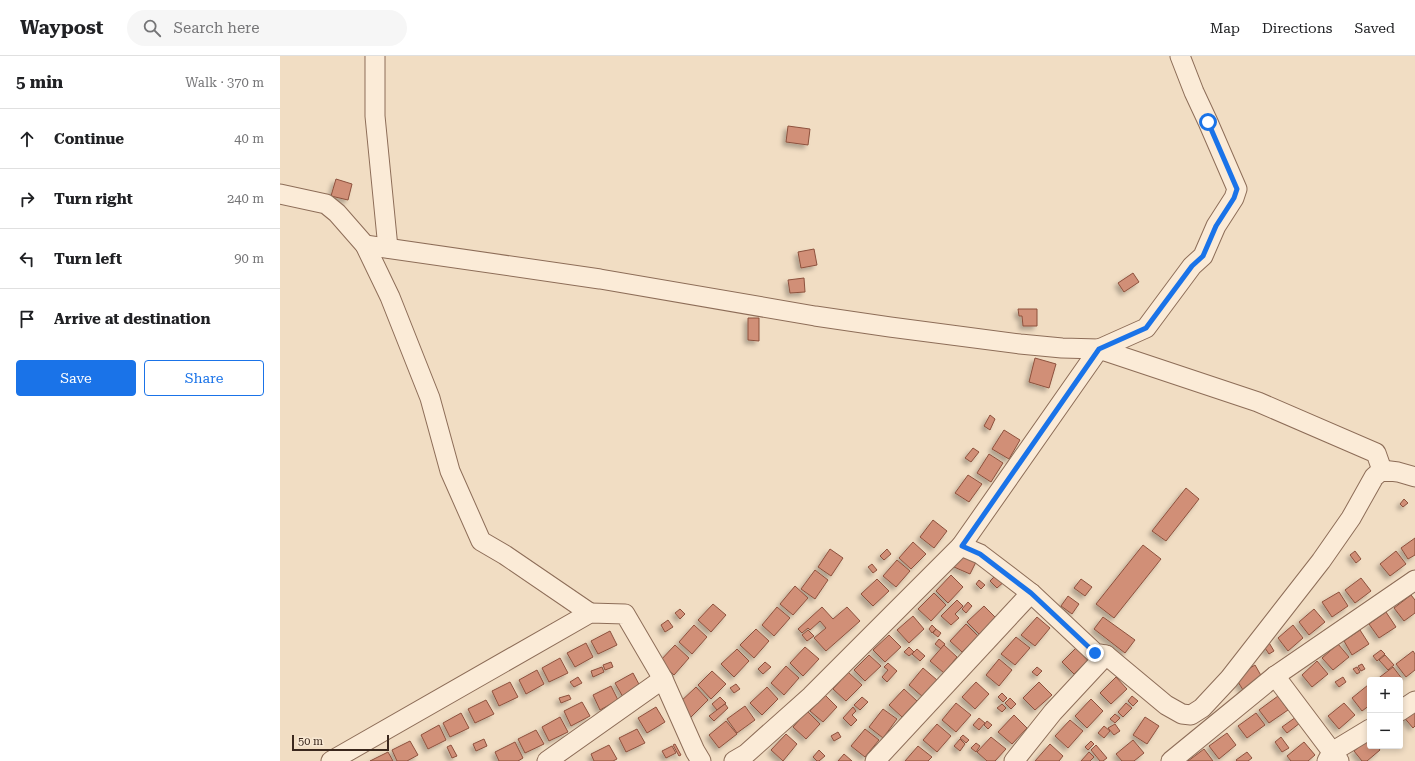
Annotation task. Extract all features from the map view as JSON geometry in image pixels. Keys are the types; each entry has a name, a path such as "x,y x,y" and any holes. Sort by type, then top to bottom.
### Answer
{"street":[{"path":"375,56 375,116 388,248"},
{"path":"734,761 746,754 811,696 962,546 1099,349 1146,328 1192,266 1203,256 1216,226 1234,198 1237,189 1194,92 1180,56"},
{"path":"280,194 326,204 337,213 365,245 390,297 427,390 450,471 481,541 505,554 590,613"},
{"path":"365,245 600,279 815,316 890,327 1020,344 1062,348 1099,349 1258,402 1376,453 1382,470"},
{"path":"962,546 980,554 1031,593 1095,653 1106,655 1166,705 1182,714 1191,715 1202,708 1229,679 1321,561 1351,518 1374,477 1382,470 1398,472 1415,477"},
{"path":"1171,761 1275,676 1415,580"},
{"path":"875,761 1031,593"},
{"path":"331,761 590,613 625,614 663,680 701,761"},
{"path":"1014,761 1053,712 1106,655"},
{"path":"1275,676 1333,758 1367,731"},
{"path":"547,761 663,680"},
{"path":"1403,709 1415,701"}],"building":[{"path":"788,126 810,129 808,145 786,142"},
{"path":"336,179 352,184 348,200 331,196"},
{"path":"814,249 817,265 801,268 798,252"},
{"path":"1133,273 1139,282 1124,292 1118,283"},
{"path":"804,278 805,292 790,293 788,280"},
{"path":"1018,309 1037,309 1037,326 1023,326 1022,316 1019,316"},
{"path":"748,318 759,318 759,341 748,340"},
{"path":"1035,358 1056,364 1049,388 1029,382"},
{"path":"990,415 995,419 990,430 984,426"},
{"path":"1004,430 1020,440 1009,459 992,449"},
{"path":"973,448 979,452 971,462 965,458"},
{"path":"989,454 1003,463 991,482 977,473"},
{"path":"968,475 982,484 969,502 955,493"},
{"path":"1186,488 1199,499 1166,541 1152,531"},
{"path":"1404,499 1408,503 1403,507 1400,504"},
{"path":"933,520 947,531 934,548 920,537"},
{"path":"1415,538 1415,555 1408,559 1401,548"},
{"path":"913,542 926,554 911,569 899,558"},
{"path":"1143,545 1161,559 1114,618 1096,604"},
{"path":"830,549 843,558 831,576 818,567"},
{"path":"887,549 891,554 884,560 880,556"},
{"path":"962,550 978,558 970,574 954,567"},
{"path":"1355,551 1361,559 1356,563 1350,555"},
{"path":"1396,551 1406,564 1390,576 1380,564"},
{"path":"897,560 910,571 896,587 883,576"},
{"path":"872,564 877,570 873,573 868,567"},
{"path":"815,570 828,580 815,599 801,589"},
{"path":"999,572 1006,580 997,588 990,581"},
{"path":"951,575 963,587 948,603 936,591"},
{"path":"1361,578 1371,591 1355,603 1345,590"},
{"path":"877,579 889,591 873,606 861,594"},
{"path":"1081,579 1092,587 1085,596 1074,588"},
{"path":"979,580 985,585 981,589 976,584"},
{"path":"795,586 808,598 793,615 780,604"},
{"path":"1339,592 1348,606 1332,617 1322,602"},
{"path":"934,593 946,605 931,621 918,609"},
{"path":"1411,595 1415,600 1415,613 1404,621 1394,608"},
{"path":"1068,596 1079,604 1072,614 1061,606"},
{"path":"957,600 963,606 955,614 959,618 951,625 941,616"},
{"path":"968,602 972,606 966,613 962,609"},
{"path":"713,604 726,615 711,632 698,620"},
{"path":"984,606 997,619 980,635 967,622"},
{"path":"777,607 790,618 774,636 762,625"},
{"path":"822,607 833,619 847,607 860,621 826,651 814,638 826,628 820,621 810,630 808,628 802,633 798,629"},
{"path":"680,609 685,614 680,619 675,613"},
{"path":"1314,609 1325,622 1309,635 1299,622"},
{"path":"1386,612 1396,627 1379,638 1369,624"},
{"path":"913,616 924,629 909,643 897,630"},
{"path":"1037,617 1050,628 1035,646 1021,635"},
{"path":"1103,617 1135,640 1125,653 1094,629"},
{"path":"668,620 673,627 665,632 661,625"},
{"path":"966,624 978,636 962,652 950,641"},
{"path":"694,625 707,637 692,654 679,642"},
{"path":"932,625 936,629 932,633 929,629"},
{"path":"1293,625 1303,638 1288,651 1278,638"},
{"path":"756,629 769,641 754,658 740,645"},
{"path":"936,629 941,633 938,637 933,633"},
{"path":"808,630 814,636 807,641 802,635"},
{"path":"1360,630 1369,644 1352,655 1344,641"},
{"path":"610,631 617,645 598,654 591,641"},
{"path":"889,635 901,647 885,662 873,650"},
{"path":"1016,637 1030,648 1015,665 1001,654"},
{"path":"939,639 945,644 941,649 935,644"},
{"path":"1268,641 1274,651 1269,654 1263,645"},
{"path":"586,643 593,657 575,667 567,653"},
{"path":"1338,644 1349,657 1333,670 1322,658"},
{"path":"675,645 689,658 674,675 659,662"},
{"path":"944,645 957,657 944,673 930,661"},
{"path":"1079,645 1091,657 1074,674 1062,662"},
{"path":"805,647 819,659 803,676 790,663"},
{"path":"909,647 914,652 909,656 904,652"},
{"path":"737,649 749,661 734,677 721,664"},
{"path":"917,649 925,656 920,661 912,654"},
{"path":"1381,650 1385,654 1377,661 1373,656"},
{"path":"1413,651 1415,654 1415,670 1406,677 1396,664"},
{"path":"869,655 881,666 865,681 854,670"},
{"path":"1385,655 1394,665 1388,670 1379,660"},
{"path":"560,658 568,673 549,682 542,668"},
{"path":"999,659 1012,670 999,686 986,675"},
{"path":"1317,661 1328,674 1312,687 1302,675"},
{"path":"611,662 613,667 605,670 603,665"},
{"path":"765,662 771,667 763,674 758,669"},
{"path":"888,663 897,671 887,682 882,677 888,670 884,667"},
{"path":"1362,664 1365,669 1361,671 1358,666"},
{"path":"1255,665 1263,679 1243,690 1235,677"},
{"path":"786,666 799,678 784,695 771,683"},
{"path":"602,667 604,672 593,677 591,671"},
{"path":"1037,667 1042,671 1037,676 1032,672"},
{"path":"1357,667 1360,672 1357,674 1353,669"},
{"path":"1393,667 1401,677 1380,677"},
{"path":"923,668 937,680 923,697 909,685"},
{"path":"537,670 544,684 526,694 519,680"},
{"path":"712,671 726,684 711,699 698,685"},
{"path":"848,672 862,685 846,701 833,689"},
{"path":"633,673 641,688 623,697 615,683"},
{"path":"578,677 582,683 574,687 570,682"},
{"path":"1116,677 1127,689 1111,704 1100,693"},
{"path":"1343,677 1346,682 1339,687 1335,682"},
{"path":"510,682 518,697 499,706 492,691"},
{"path":"976,682 989,694 975,709 962,697"},
{"path":"1039,682 1052,695 1035,710 1023,698"},
{"path":"736,684 740,689 734,693 730,688"},
{"path":"611,686 618,700 600,710 593,695"},
{"path":"1367,686 1367,707 1362,711 1352,698"},
{"path":"696,687 708,700 691,717 678,704"},
{"path":"767,687 778,699 762,715 750,703"},
{"path":"904,689 917,701 902,717 889,705"},
{"path":"1002,693 1007,698 1003,702 998,697"},
{"path":"569,695 571,699 561,703 559,698"},
{"path":"825,695 837,707 823,722 810,711"},
{"path":"1132,696 1138,701 1133,706 1128,701"},
{"path":"1278,696 1288,710 1269,723 1259,710"},
{"path":"720,697 726,703 717,710 712,704"},
{"path":"862,697 868,702 860,710 854,705"},
{"path":"1010,698 1016,704 1011,709 1005,703"},
{"path":"1091,699 1103,711 1087,728 1075,716"},
{"path":"486,700 494,714 475,723 468,709"},
{"path":"582,702 590,716 571,726 564,711"},
{"path":"956,703 971,715 956,732 942,720"},
{"path":"1126,703 1132,708 1123,717 1118,712"},
{"path":"1344,703 1355,715 1339,729 1328,716"},
{"path":"725,704 728,708 714,721 709,716"},
{"path":"1002,704 1006,708 1002,712 997,708"},
{"path":"745,706 755,720 737,733 727,719"},
{"path":"1415,706 1415,726 1413,728 1403,716 1403,714"},
{"path":"656,707 665,722 647,733 638,718"},
{"path":"853,707 856,711 852,715 857,720 851,726 843,718"},
{"path":"883,709 897,719 883,738 869,727"},
{"path":"807,711 820,724 806,739 793,727"},
{"path":"461,713 469,728 450,737 443,723"},
{"path":"1256,713 1265,725 1247,738 1238,726"},
{"path":"1115,714 1120,718 1115,723 1110,719"},
{"path":"1014,715 1027,728 1012,744 998,732"},
{"path":"560,717 568,732 549,741 542,727"},
{"path":"1145,717 1159,726 1147,744 1133,735"},
{"path":"1296,717 1300,723 1287,733 1282,727"},
{"path":"979,718 985,723 979,730 973,725"},
{"path":"1070,720 1083,731 1068,748 1055,736"},
{"path":"726,721 737,734 719,748 709,735"},
{"path":"987,721 992,725 988,729 984,725"},
{"path":"937,724 951,736 937,752 923,740"},
{"path":"1115,724 1120,731 1114,735 1108,728"},
{"path":"439,725 446,740 428,749 421,735"},
{"path":"1104,726 1110,731 1104,738 1098,733"},
{"path":"637,729 645,743 626,752 619,738"},
{"path":"865,729 879,740 865,757 851,746"},
{"path":"536,730 544,744 525,753 518,739"},
{"path":"838,732 841,737 834,741 831,736"},
{"path":"1227,733 1236,745 1219,759 1209,746"},
{"path":"786,734 797,744 783,761 771,750"},
{"path":"963,735 969,740 966,743 960,738"},
{"path":"991,737 1006,749 995,761 987,761 977,752"},
{"path":"1281,737 1289,748 1282,752 1275,742"},
{"path":"484,739 487,746 476,751 473,744"},
{"path":"960,739 965,744 960,751 954,746"},
{"path":"1133,740 1144,753 1134,761 1122,761 1116,754"},
{"path":"1367,740 1367,749 1380,750 1367,761 1362,761 1354,751"},
{"path":"410,741 418,755 407,761 397,761 392,750"},
{"path":"1091,741 1094,744 1088,750 1085,747"},
{"path":"515,742 523,758 518,761 499,761 495,752"},
{"path":"1304,742 1315,755 1308,761 1291,761 1287,756"},
{"path":"976,743 980,746 976,752 971,748"},
{"path":"675,744 681,755 679,756 673,745"},
{"path":"1050,744 1063,756 1059,761 1035,761"},
{"path":"451,745 457,756 452,758 447,747"},
{"path":"609,745 617,759 613,761 594,761 591,754"},
{"path":"1096,745 1107,758 1103,761 1100,761 1091,750"},
{"path":"672,746 676,753 666,758 662,751"},
{"path":"918,746 932,757 928,761 905,761"},
{"path":"1204,749 1213,761 1188,761"},
{"path":"819,750 825,756 817,761 813,757"},
{"path":"388,752 393,761 370,761"},
{"path":"1089,752 1094,757 1090,761 1081,761"},
{"path":"1247,752 1252,758 1248,761 1236,760"},
{"path":"844,754 852,761 838,761"}],"route":[{"path":"1095,653 1031,593 980,554 962,546 1099,349 1146,328 1192,266 1203,256 1216,226 1234,198 1237,189 1208,122"}]}
